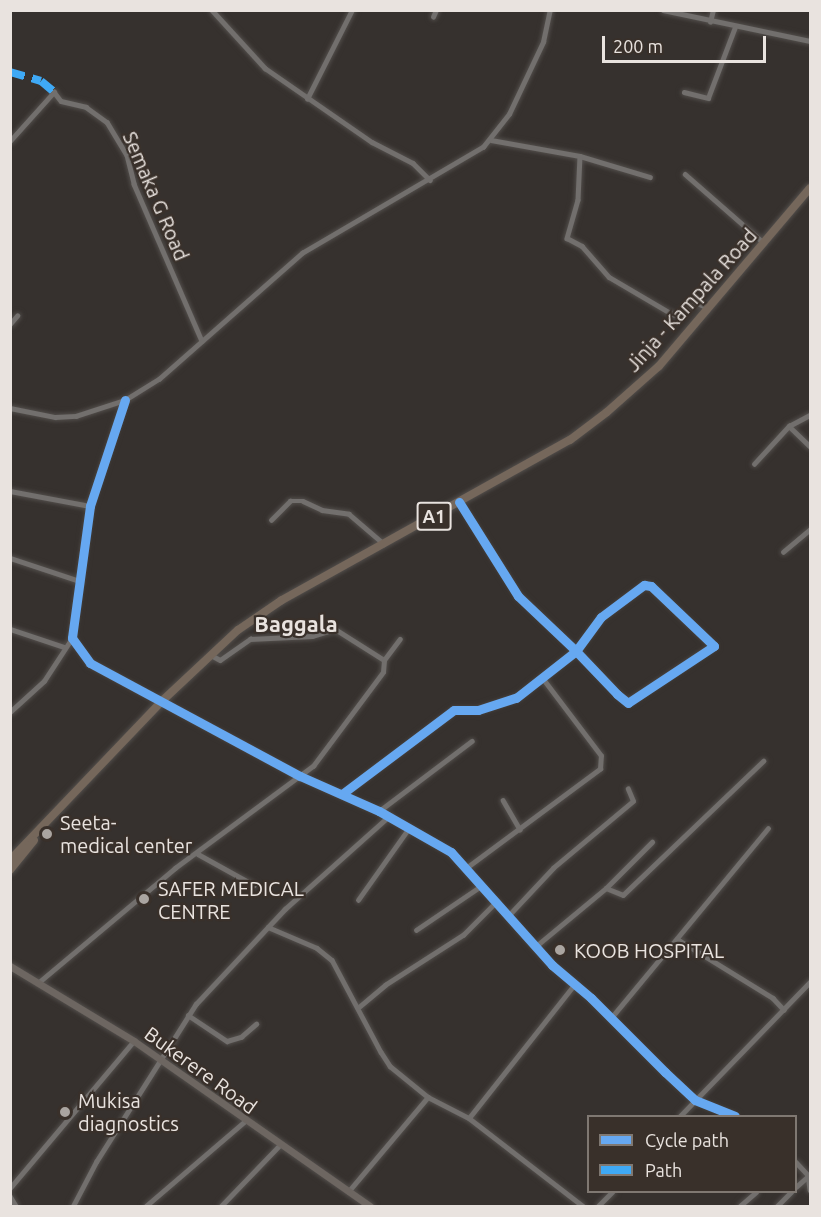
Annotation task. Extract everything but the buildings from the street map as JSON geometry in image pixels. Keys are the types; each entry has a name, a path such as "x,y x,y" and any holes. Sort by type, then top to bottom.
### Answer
{"highway":[{"name":"Jinja - Kampala Road","path":"10,860 162,701 238,630 282,600 570,440 607,412 659,366 810,188"},
{"name":"Jinja - Kampala Road","path":"10,870 30,849 42,827"}],"main road":[{"name":"Bukerere Road","path":"10,966 134,1041 244,1122 370,1206"}],"street":[{"path":"212,10 265,68 307,99 412,163 430,180"},
{"path":"307,99 352,10"},
{"path":"434,17 436,10"},
{"path":"10,408 55,417 76,416 125,400 159,379 302,253 336,230 430,180 491,140 509,114 543,42 550,10"},
{"path":"663,10 710,22 810,41"},
{"path":"710,22 713,10"},
{"path":"684,92 708,98 735,27"},
{"name":"Semaka G Road","path":"10,141 54,92 61,101 95,111 117,135 127,155 134,184 202,341"},
{"path":"491,140 580,156 650,177"},
{"path":"580,156 578,200 567,238 582,246 609,277 672,314 680,316 695,302 709,308"},
{"path":"685,174 764,243"},
{"path":"10,324 17,316"},
{"path":"10,712 49,674 64,647 72,638 90,506 125,400"},
{"path":"754,464 789,426 810,416"},
{"path":"789,426 810,446"},
{"path":"10,491 90,506"},
{"path":"271,520 290,501 303,501 322,510 349,514 384,544"},
{"path":"342,794 454,710 478,710 509,702 576,651 601,617 648,585 714,646 628,703 576,651 518,596 459,502"},
{"path":"783,552 810,529"},
{"path":"10,558 80,581"},
{"path":"10,629 64,647"},
{"path":"210,655 220,660 250,639 312,636 335,629 384,660"},
{"path":"72,638 90,663 300,776 389,816 451,852 535,947 695,1100 732,1115"},
{"path":"38,983 175,868 198,854 313,766 374,684 382,672 384,660 400,639"},
{"path":"466,868 600,769 601,756 542,678"},
{"path":"379,811 472,741"},
{"path":"606,888 623,895 763,761"},
{"path":"508,916 559,862 633,801 628,789"},
{"path":"503,800 520,830"},
{"path":"73,1206 96,1162 189,1015 268,927 319,877 389,816"},
{"path":"357,900 410,828"},
{"path":"611,1018 768,828"},
{"path":"535,947 606,888 652,842"},
{"path":"198,854 255,885"},
{"path":"416,930 481,886"},
{"path":"359,1007 384,985 463,936 495,902"},
{"path":"268,927 326,954 359,1007 390,1066 428,1097 469,1118 583,1206"},
{"path":"677,939 773,999 784,1010"},
{"path":"681,1115 810,982"},
{"path":"469,1118 575,984"},
{"path":"189,1015 227,1041 241,1036 256,1024"},
{"path":"10,1188 134,1041"},
{"path":"348,1192 428,1097"},
{"path":"146,1206 244,1122"},
{"path":"221,1206 279,1146"},
{"path":"797,1164 809,1176 810,1188"},
{"path":"797,1185 809,1176"},
{"path":"598,1206 610,1193"},
{"path":"740,1206 754,1193"},
{"path":"777,1206 789,1193"},
{"path":"10,1196 16,1206"}],"marked path":[{"path":"10,72 41,81 54,92"}],"cycle path":[{"path":"125,400 90,506 72,638 90,663 300,776 379,811 451,852 552,965 591,998 665,1072 695,1100 732,1115"},
{"path":"342,794 454,710 478,710 516,698 576,651 601,617 644,585 651,586 714,646 628,703 617,694 576,651 518,596 459,502"}],"place":[{"name":"Seeta- medical center","path":"47,834"},
{"name":"SAFER MEDICAL CENTRE","path":"144,899"},
{"name":"KOOB HOSPITAL","path":"560,950"},
{"name":"Mukisa diagnostics","path":"65,1112"}],"district":[{"name":"Baggala","path":"296,624"}]}
